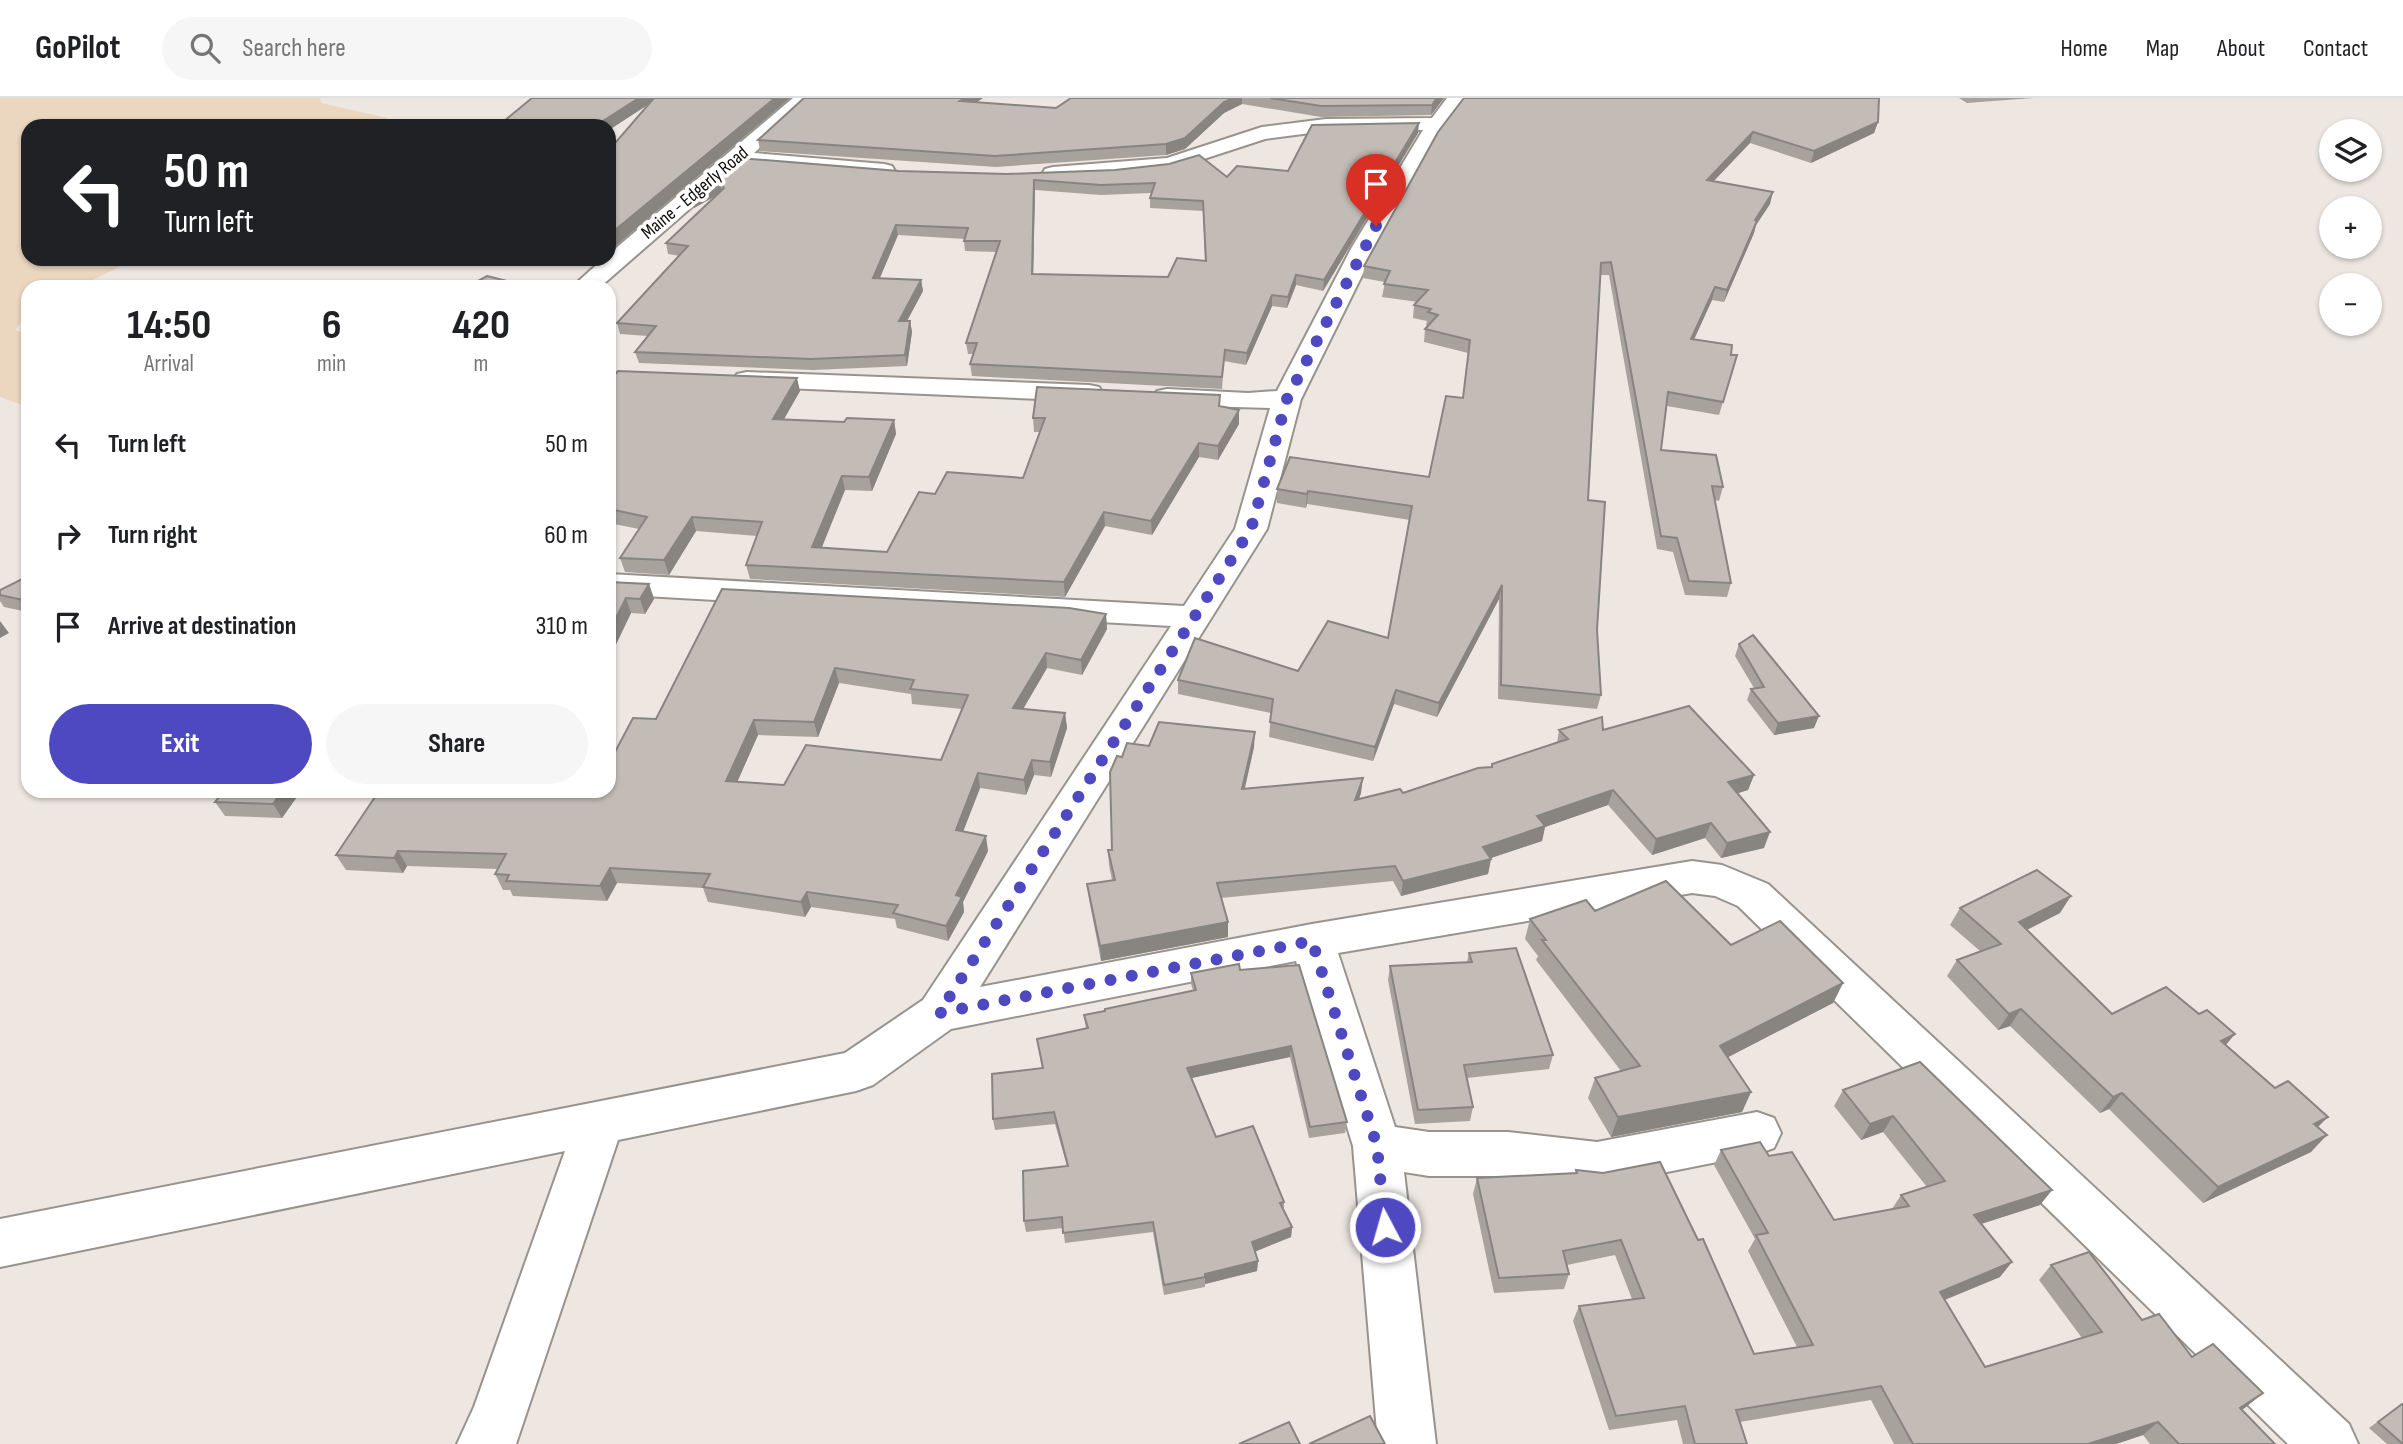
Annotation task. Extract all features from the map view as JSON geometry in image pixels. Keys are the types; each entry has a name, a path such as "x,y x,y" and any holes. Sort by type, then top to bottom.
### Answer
{"street":[{"name":"Maine - Edgerly Road","path":"616,261 805,98"},
{"path":"1036,174 1170,164 1262,133 1326,125 1385,123 1449,111"},
{"path":"0,1243 856,1071 939,1013 1251,529 1287,399 1364,247 1425,141 1449,111"},
{"path":"737,158 910,173"},
{"name":"Maine - Edgerly Road","path":"593,280 610,266"},
{"path":"723,379 1248,401 1287,399"},
{"path":"616,584 1194,617"},
{"path":"939,1013 1312,941 1692,877 1722,881 1753,895 2329,1444"},
{"path":"1312,941 1377,1146 1407,1444"},
{"path":"486,1444 498,1420 599,1124"},
{"path":"1377,1146 1429,1154 1508,1154 1597,1164 1757,1133"}],"shaded area":[{"path":"0,98 320,98 321,103 387,118 21,119 21,266 122,266 92,280 21,280 21,322 15,330 21,332 21,404 0,397"}],"building":[{"path":"532,98 639,98 606,119 506,119"},
{"path":"654,98 775,98 616,229 616,142"},
{"path":"804,98 965,98 960,101 1056,108 1071,98 1233,98 1224,102 1185,138 1166,144 995,156 758,140"},
{"path":"1270,98 1437,98 1432,105 1321,106"},
{"path":"1464,98 1879,98 1878,122 1814,151 1753,132 1707,180 1773,192 1755,220 1757,221 1727,290 1715,287 1691,339 1732,345 1731,355 1737,355 1723,402 1668,392 1661,450 1716,455 1723,487 1712,486 1731,583 1689,581 1677,538 1661,536 1611,262 1601,263 1588,500 1605,502 1597,630 1601,695 1501,685 1502,585 1439,703 1396,690 1375,747 1270,722 1273,699 1178,680 1195,638 1298,671 1328,621 1388,638 1412,506 1277,489 1290,457 1429,477 1446,396 1463,398 1470,340 1425,329 1438,315 1428,312 1431,309 1414,305 1428,290 1384,284 1390,271 1364,266 1438,132"},
{"path":"1419,123 1324,280 1296,275 1288,297 1272,295 1247,353 1225,350 1222,377 970,364 977,343 966,343 1000,241 964,241 968,228 896,225 873,278 921,280 899,321 910,321 905,355 811,359 635,352 656,326 617,323 688,246 666,243 724,188 720,182 692,198 739,158 899,171 1007,174 1115,170 1169,164 1199,155 1227,177 1237,166 1288,171 1312,125","holes":["1034,180 1101,185 1155,183 1150,198 1203,201 1206,261 1177,258 1168,277 1032,274"]},
{"path":"487,276 503,280 480,280"},
{"path":"618,371 797,378 773,419 844,422 847,418 894,420 869,477 842,476 812,547 887,552 919,492 935,494 947,472 1023,478 1045,418 1033,418 1037,387 1220,395 1219,406 1239,410 1218,446 1199,443 1151,521 1104,512 1064,582 746,565 762,522 692,517 664,560 620,558 647,517 616,510"},
{"path":"21,580 21,600 0,595 0,590"},
{"path":"616,582 649,584 640,599 626,598 616,618"},
{"path":"722,589 1069,608 1106,614 1081,660 1046,653 1013,708 1065,713 1050,762 1032,760 1024,780 978,773 956,830 986,836 956,895 962,897 946,926 893,913 898,905 807,892 801,902 703,887 710,874 610,868 600,886 506,881 509,875 495,874 506,854 398,851 394,858 336,855 374,798 616,798 616,750 633,718 656,719","holes":["835,668 914,680 910,689 968,695 941,760 806,745 784,785 726,781 754,720 814,722"]},
{"path":"1753,635 1819,716 1778,723 1751,689 1764,687 1739,644"},
{"path":"1689,706 1754,775 1728,782 1770,832 1727,843 1711,823 1656,839 1613,790 1537,816 1545,826 1483,847 1491,859 1403,881 1395,866 1217,883 1228,922 1100,946 1087,884 1115,880 1108,850 1112,850 1110,772 1117,756 1122,757 1127,743 1149,746 1159,722 1255,732 1242,789 1363,778 1355,800 1400,789 1403,793 1478,768 1492,767 1492,764 1568,739 1559,730 1602,717 1603,730"},
{"path":"218,798 277,798 273,804 215,802"},
{"path":"2037,870 2071,896 2019,922 2112,1014 2166,987 2199,1014 2207,1010 2235,1034 2221,1041 2275,1088 2288,1081 2328,1117 2314,1124 2327,1135 2218,1187 2122,1093 2113,1097 2021,1009 2009,1014 1957,960 2001,944 1960,908"},
{"path":"1666,881 1731,945 1780,921 1843,983 1720,1046 1751,1092 1618,1117 1595,1078 1640,1066 1542,940 1546,940 1530,919 1586,900 1595,911"},
{"path":"1516,948 1553,1055 1464,1065 1473,1107 1418,1110 1390,966 1472,962 1469,953"},
{"path":"1239,964 1240,970 1299,965 1347,1122 1310,1127 1291,1046 1187,1068 1216,1137 1253,1126 1284,1202 1280,1203 1292,1227 1252,1242 1258,1261 1205,1274 1205,1277 1164,1285 1153,1222 1063,1233 1062,1217 1024,1221 1023,1171 1068,1166 1054,1112 993,1119 992,1074 1043,1068 1037,1039 1088,1028 1084,1015 1196,990 1191,973"},
{"path":"1920,1062 2052,1190 1974,1215 2012,1262 1940,1292 1985,1367 2102,1332 2051,1265 2089,1252 2142,1320 2159,1314 2192,1357 2213,1344 2263,1393 2240,1408 2275,1444 2179,1444 2158,1422 2088,1444 1913,1444 1881,1386 1736,1410 1747,1444 1695,1444 1685,1406 1616,1416 1579,1306 1644,1298 1621,1240 1563,1251 1569,1274 1499,1278 1477,1178 1577,1173 1576,1170 1603,1173 1660,1162 1698,1240 1703,1239 1754,1354 1813,1345 1756,1235 1768,1233 1721,1150 1760,1142 1769,1156 1792,1152 1834,1220 1909,1206 1901,1195 1945,1181 1893,1116 1870,1124 1843,1090"},
{"path":"2403,1405 2403,1444 2378,1422"},
{"path":"1370,1416 1385,1444 1309,1444"},
{"path":"1289,1422 1300,1444 1239,1444"}],"route":[{"path":"1376,226 1287,399 1251,529 939,1013 1312,941 1377,1146 1385,1227"}]}
